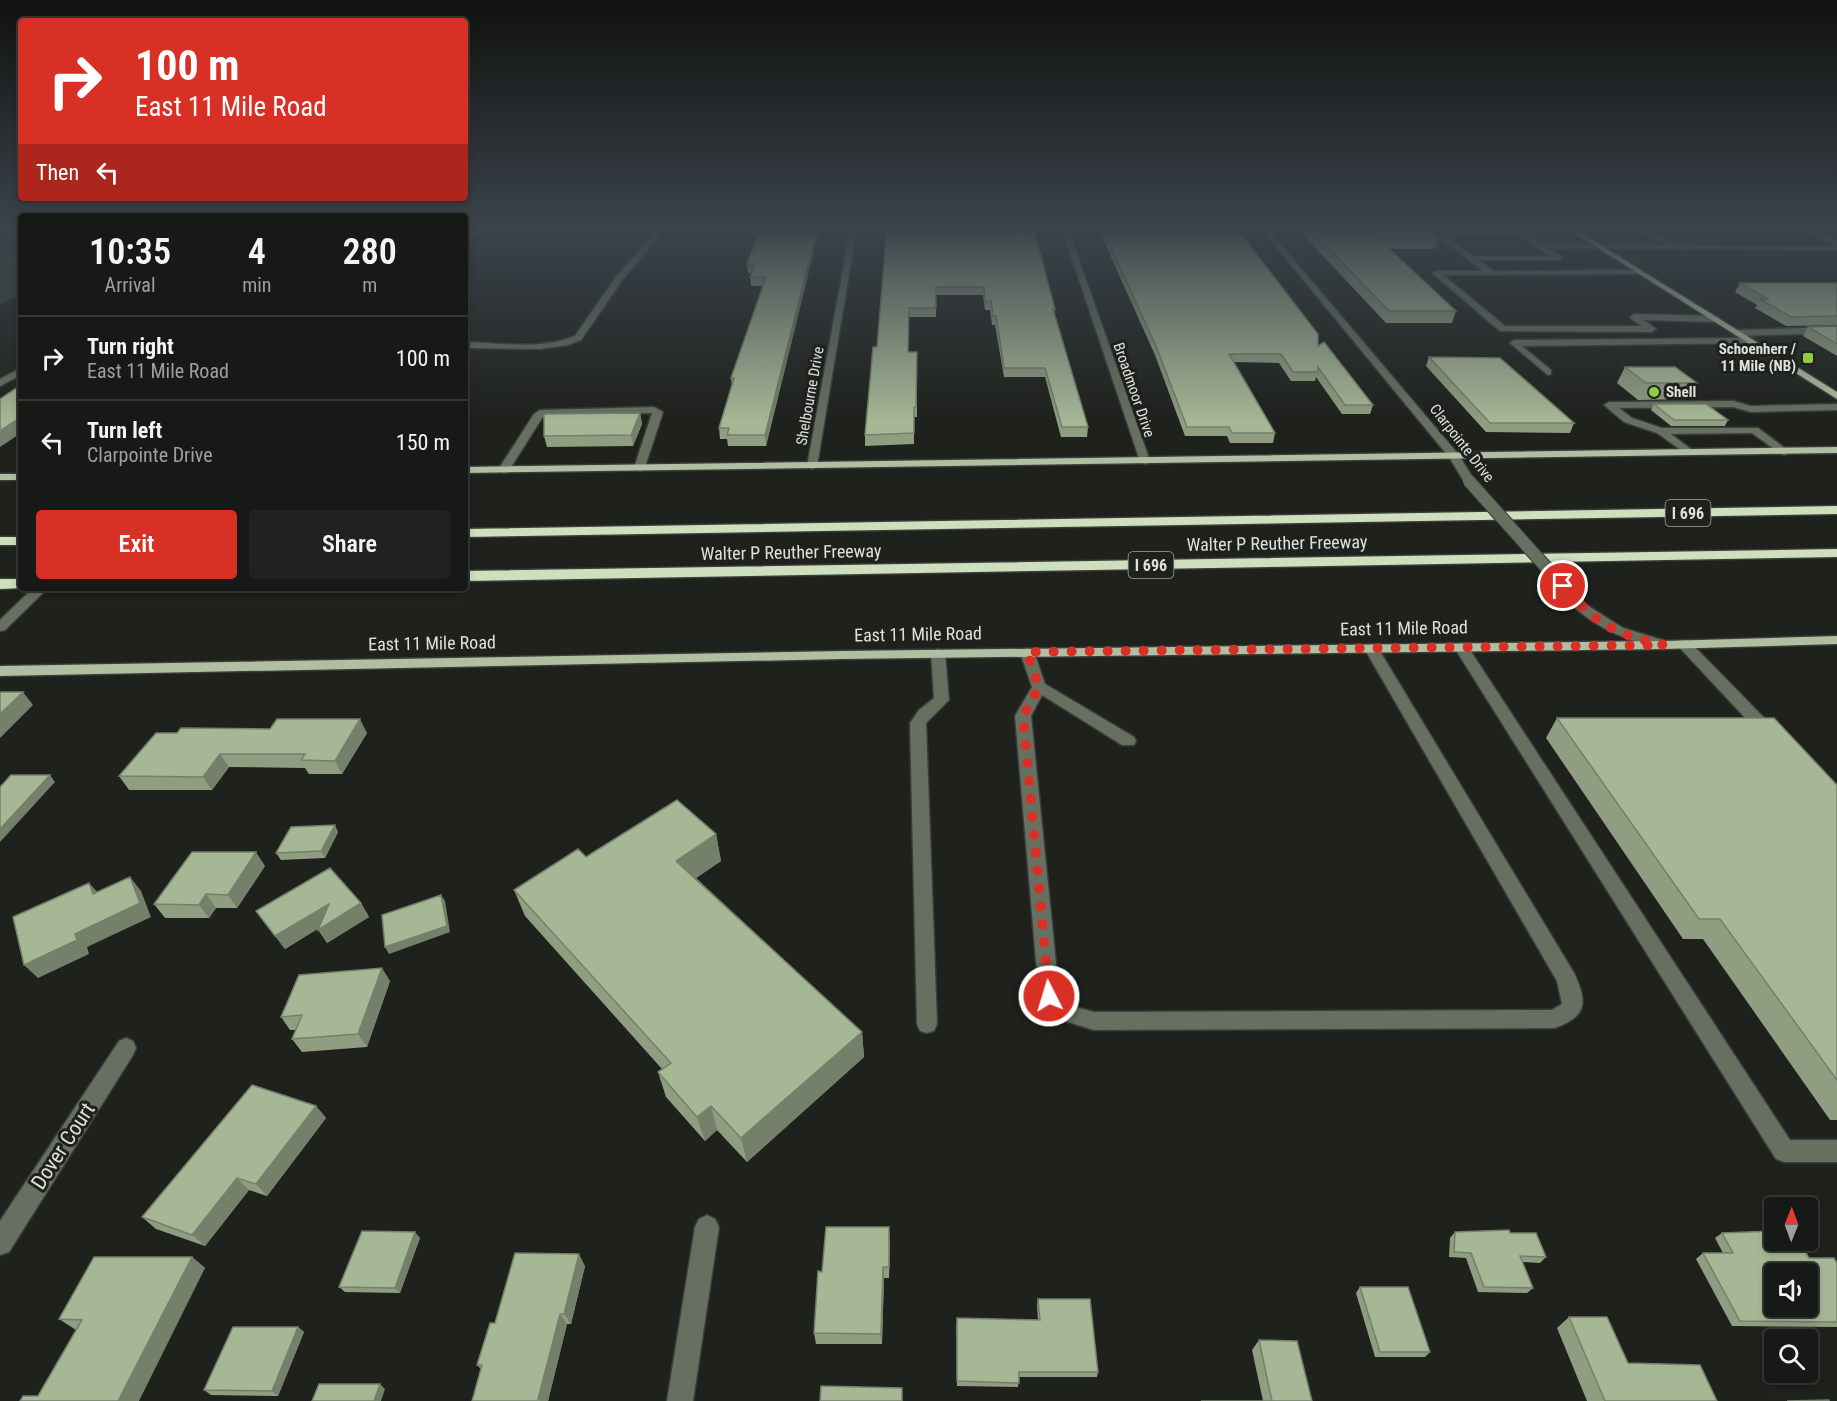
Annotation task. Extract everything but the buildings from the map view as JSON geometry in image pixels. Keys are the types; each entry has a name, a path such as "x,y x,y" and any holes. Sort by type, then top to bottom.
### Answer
{"highway":[{"name":"Walter P Reuther Freeway","path":"468,533 1837,510"},
{"path":"0,541 18,541"},
{"name":"Walter P Reuther Freeway","path":"468,576 1837,553"},
{"path":"0,584 18,584"}],"main road":[{"path":"1672,291 1837,396"},
{"path":"468,470 1837,450"},
{"path":"0,477 18,477"},
{"name":"East 11 Mile Road","path":"0,671 938,653 1664,645 1837,640"}],"street":[{"path":"468,345 569,343 582,334 610,291"},
{"name":"Shelbourne Drive","path":"812,466 843,291"},
{"name":"Broadmoor Drive","path":"1087,291 1145,461"},
{"name":"Clarpointe Drive","path":"1317,291 1454,456 1469,481 1579,604 1597,621 1610,629 1630,637 1664,645"},
{"path":"1458,291 1503,329 1652,329 1634,317 1716,319"},
{"path":"1737,333 1837,330"},
{"path":"1548,372 1514,343 1750,341"},
{"path":"0,383 18,373"},
{"path":"1751,410 1764,422 1763,427 1754,430 1661,431 1628,420 1609,405 1733,404 1751,410 1837,406"},
{"path":"504,470 538,416 544,412 654,410 658,412 640,468"},
{"path":"1754,430 1785,452"},
{"path":"1661,431 1688,452"},
{"path":"0,627 38,591"},
{"path":"1684,644 1780,745"},
{"path":"1461,647 1784,1151 1837,1150"},
{"path":"1039,687 1023,716 1049,996 1062,1012 1094,1021 1556,1019 1573,1008 1567,979 1371,648"},
{"path":"1027,652 1039,687 1128,741"},
{"path":"927,1024 918,723 924,714 942,700 938,653"},
{"name":"Dover Court","path":"0,1243 126,1048"},
{"path":"680,1401 706,1227"}],"green space":[{"path":"0,291 18,291 18,296 0,305"}],"place":[{"name":"Schoenherr / 11 Mile (NB)","path":"1808,358"},
{"name":"Shell","path":"1654,392"}],"route":[{"path":"1049,996 1023,716 1039,687 1027,652 1664,645 1630,637 1610,629 1597,621 1563,586"}]}
